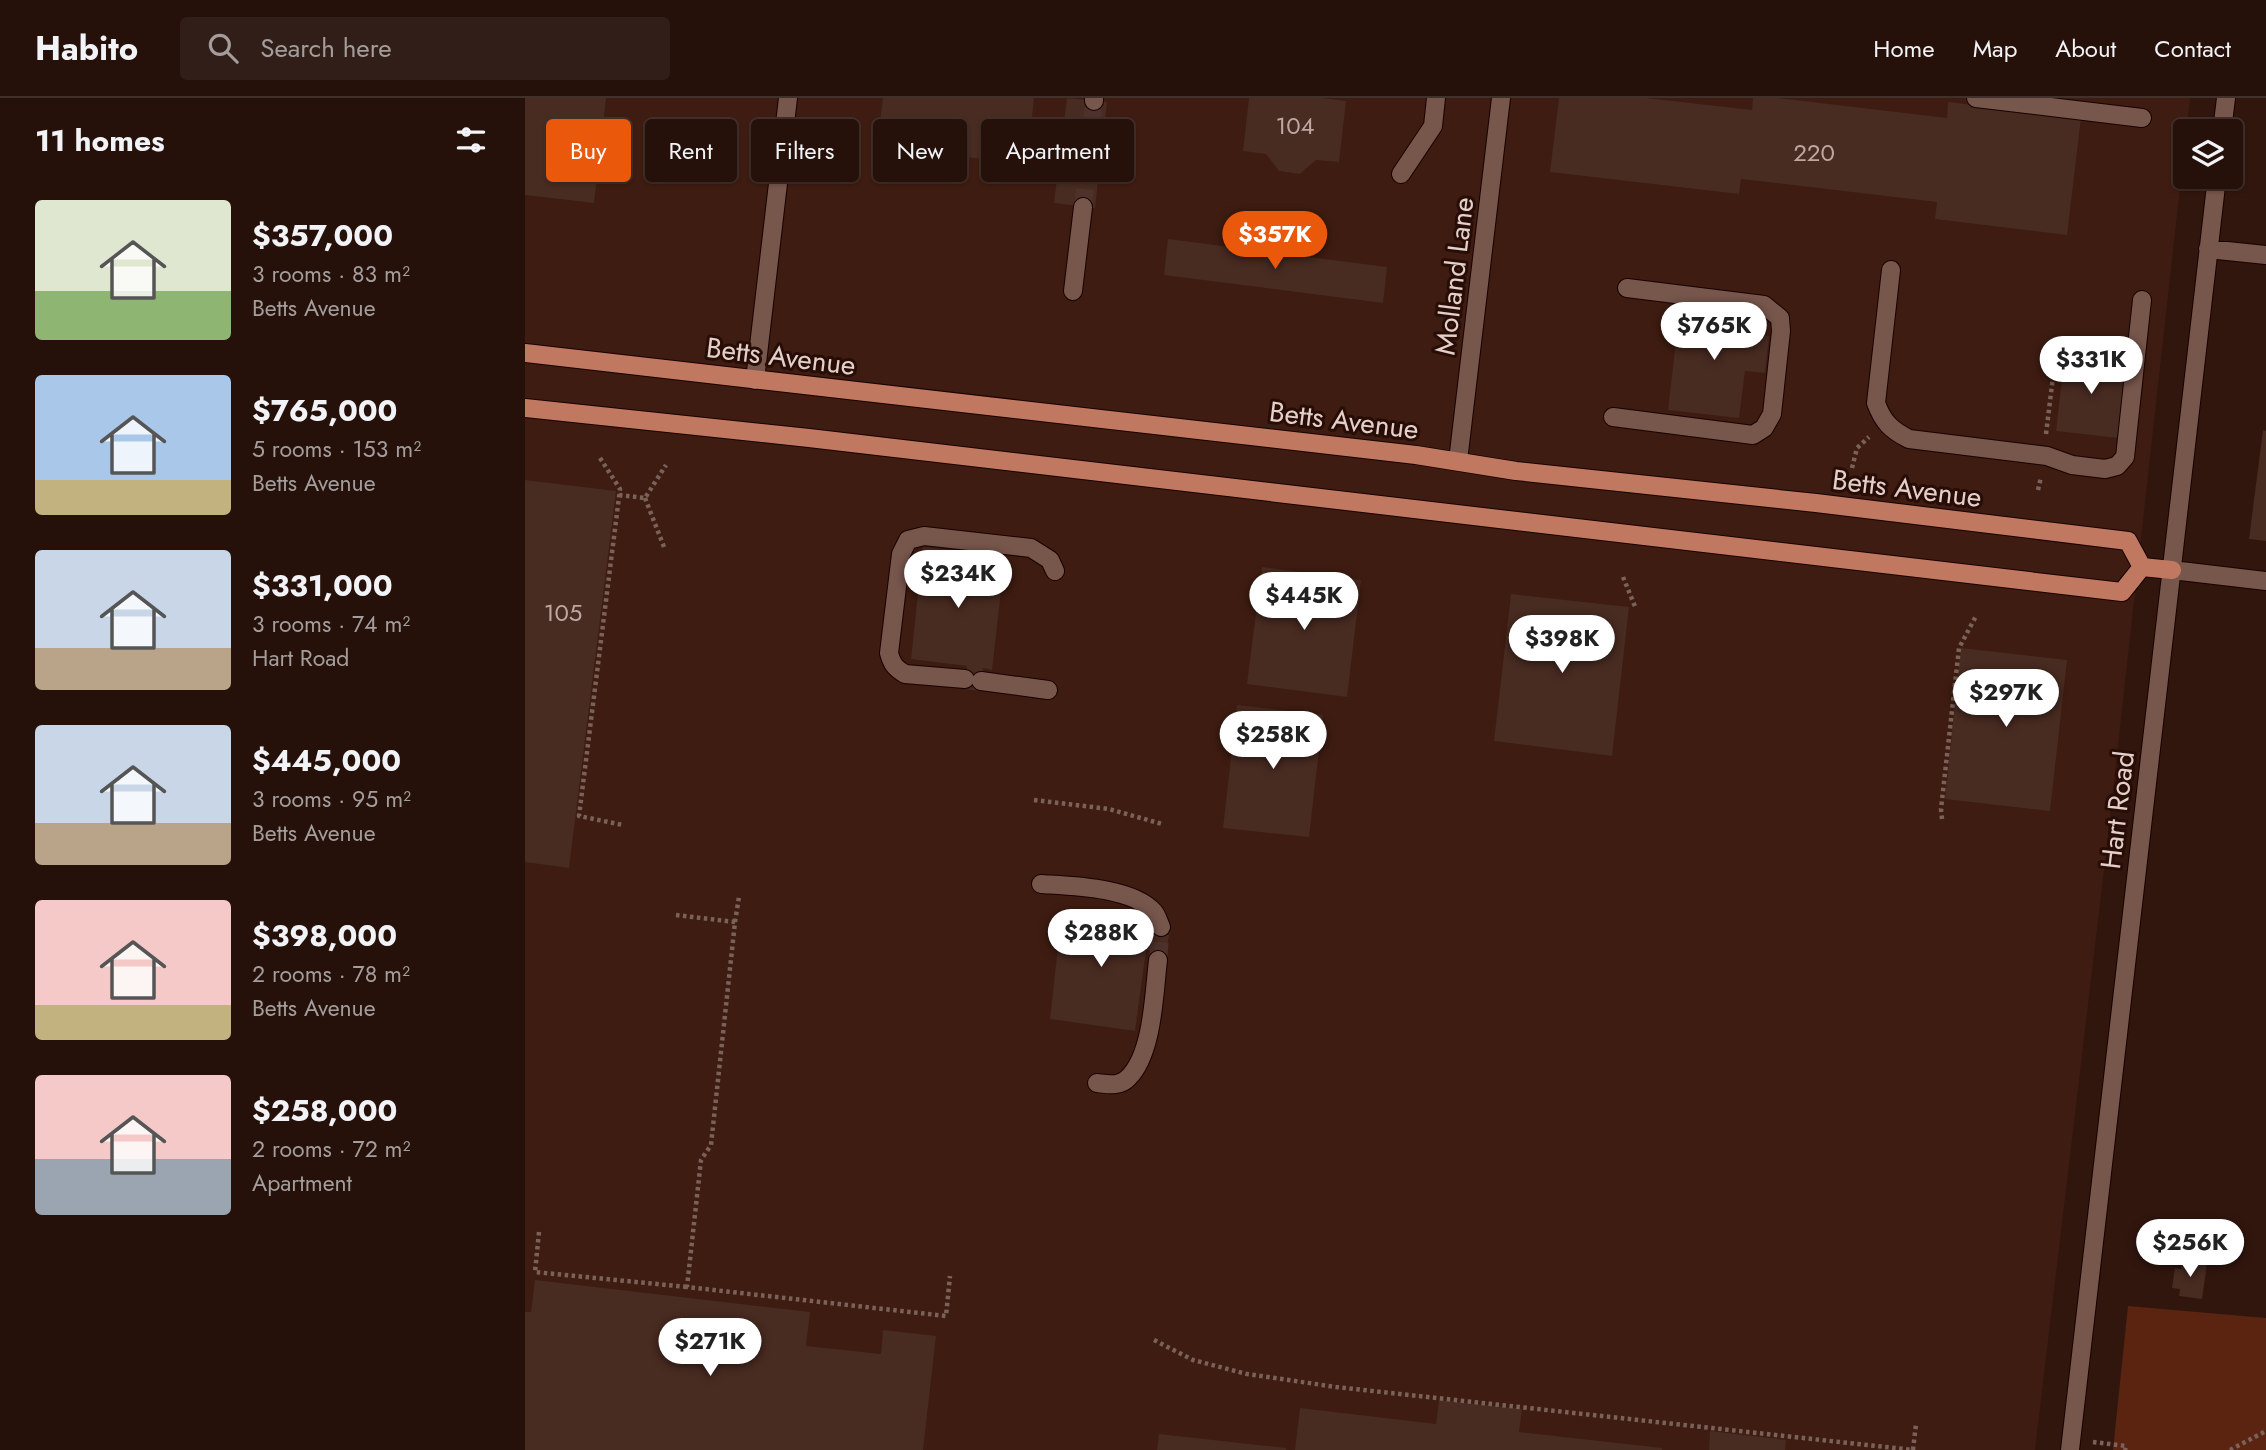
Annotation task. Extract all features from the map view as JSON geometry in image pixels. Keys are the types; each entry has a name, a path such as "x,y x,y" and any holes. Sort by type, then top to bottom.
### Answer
{"main road":[{"name":"Betts Avenue","path":"525,353 1067,414 1458,461 1516,471 1816,503 2128,541 2142,567"},
{"path":"525,408 809,438 2122,592 2142,567 2172,570"}],"street":[{"path":"755,380 788,98"},
{"path":"1401,174 1433,126 1436,98"},
{"name":"Molland Lane","path":"1458,461 1501,98"},
{"path":"1976,98 2142,118"},
{"path":"2223,119 2226,98"},
{"name":"Hart Road","path":"2071,1445 2216,189"},
{"path":"1073,291 1083,207"},
{"path":"2208,249 2266,255"},
{"path":"1891,270 1876,403 1893,432 1909,439 2044,456 2072,465 2105,469 2117,466 2125,457 2142,300"},
{"path":"1613,417 1753,435 1764,428 1772,414 1781,331 1780,318 1764,304 1627,288"},
{"path":"1048,690 905,674 891,662 889,653 901,554 908,540 924,536 1031,548 1050,561 1055,571"},
{"path":"2172,570 2266,581"},
{"path":"1041,884 1111,891 1129,896 1154,912 1160,927"},
{"path":"1097,1083 1115,1085 1128,1080 1140,1061 1148,1036 1158,960"}],"path":[{"path":"2038,490 2047,439 2045,430 2056,352"},
{"path":"1852,468 1857,448 1885,422"},
{"path":"600,458 619,489 619,495 579,816 623,825"},
{"path":"645,498 666,465"},
{"path":"619,495 645,498"},
{"path":"645,498 664,547"},
{"path":"1623,577 1636,609"},
{"path":"1943,819 1941,809 1958,648 1976,616"},
{"path":"1034,800 1109,809 1162,824"},
{"path":"687,1287 701,1160 711,1145 739,898"},
{"path":"676,915 735,922"},
{"path":"539,1232 535,1272 946,1316 950,1276"},
{"path":"1154,1340 1193,1360 1247,1374 1336,1387 1913,1450 1916,1423"},
{"path":"2231,1450 2266,1431"},
{"path":"2071,1445 2126,1446 2125,1450"}],"shaded area":[{"path":"525,98 2190,98 2188,119 2173,119 2173,189 2180,189 2105,862 2035,1450 525,1450"},
{"path":"2128,1306 2266,1318 2266,1450 2113,1450"}],"building":[{"path":"525,98 606,98 604,119 546,119 546,182 596,182 594,203 525,195"},
{"path":"883,98 1034,98 1032,119 981,119 981,159 967,157 967,119 880,119"},
{"path":"1067,98 1107,102 1105,119 1064,119"},
{"path":"1249,98 1322,98 1346,101 1339,162 1316,160 1300,174 1279,171 1266,154 1243,151"},
{"path":"1559,98 1646,98 1752,110 1753,98 1777,98 1947,118 1948,102 2081,118 2067,235 1935,219 1937,202 1741,179 1739,194 1550,172"},
{"path":"1057,182 1098,182 1095,208 1054,203"},
{"path":"1168,239 1387,267 1383,303 1164,275"},
{"path":"1680,307 1752,316 1749,333 1769,336 1765,373 1745,371 1739,418 1668,410"},
{"path":"2065,353 2126,360 2118,438 2056,431"},
{"path":"2263,430 2266,431 2266,541 2249,539"},
{"path":"525,480 616,491 569,868 525,862"},
{"path":"923,547 1005,556 992,670 983,668 980,691 964,689 967,666 911,659"},
{"path":"1262,567 1361,580 1347,697 1247,684"},
{"path":"1511,594 1629,607 1612,756 1494,741"},
{"path":"1961,648 2067,660 2050,811 1945,799"},
{"path":"1237,705 1323,715 1309,837 1223,828"},
{"path":"1062,911 1149,921 1147,932 1169,935 1166,952 1146,950 1135,1031 1050,1019"},
{"path":"2182,1260 2207,1263 2202,1299 2179,1296 2180,1289 2172,1288 2175,1268 2181,1269"},
{"path":"535,1280 810,1312 806,1346 881,1354 883,1330 936,1336 923,1450 525,1450 525,1312 531,1312"},
{"path":"1439,1400 1522,1409 1519,1432 1662,1450 1295,1450 1300,1408 1436,1424"},
{"path":"1710,1431 1786,1440 1785,1450 1709,1450"},
{"path":"1159,1434 1286,1448 1286,1450 1157,1450"}],"tunnel":[{"path":"1083,207 1094,101"},
{"path":"1158,960 1161,927"}]}
